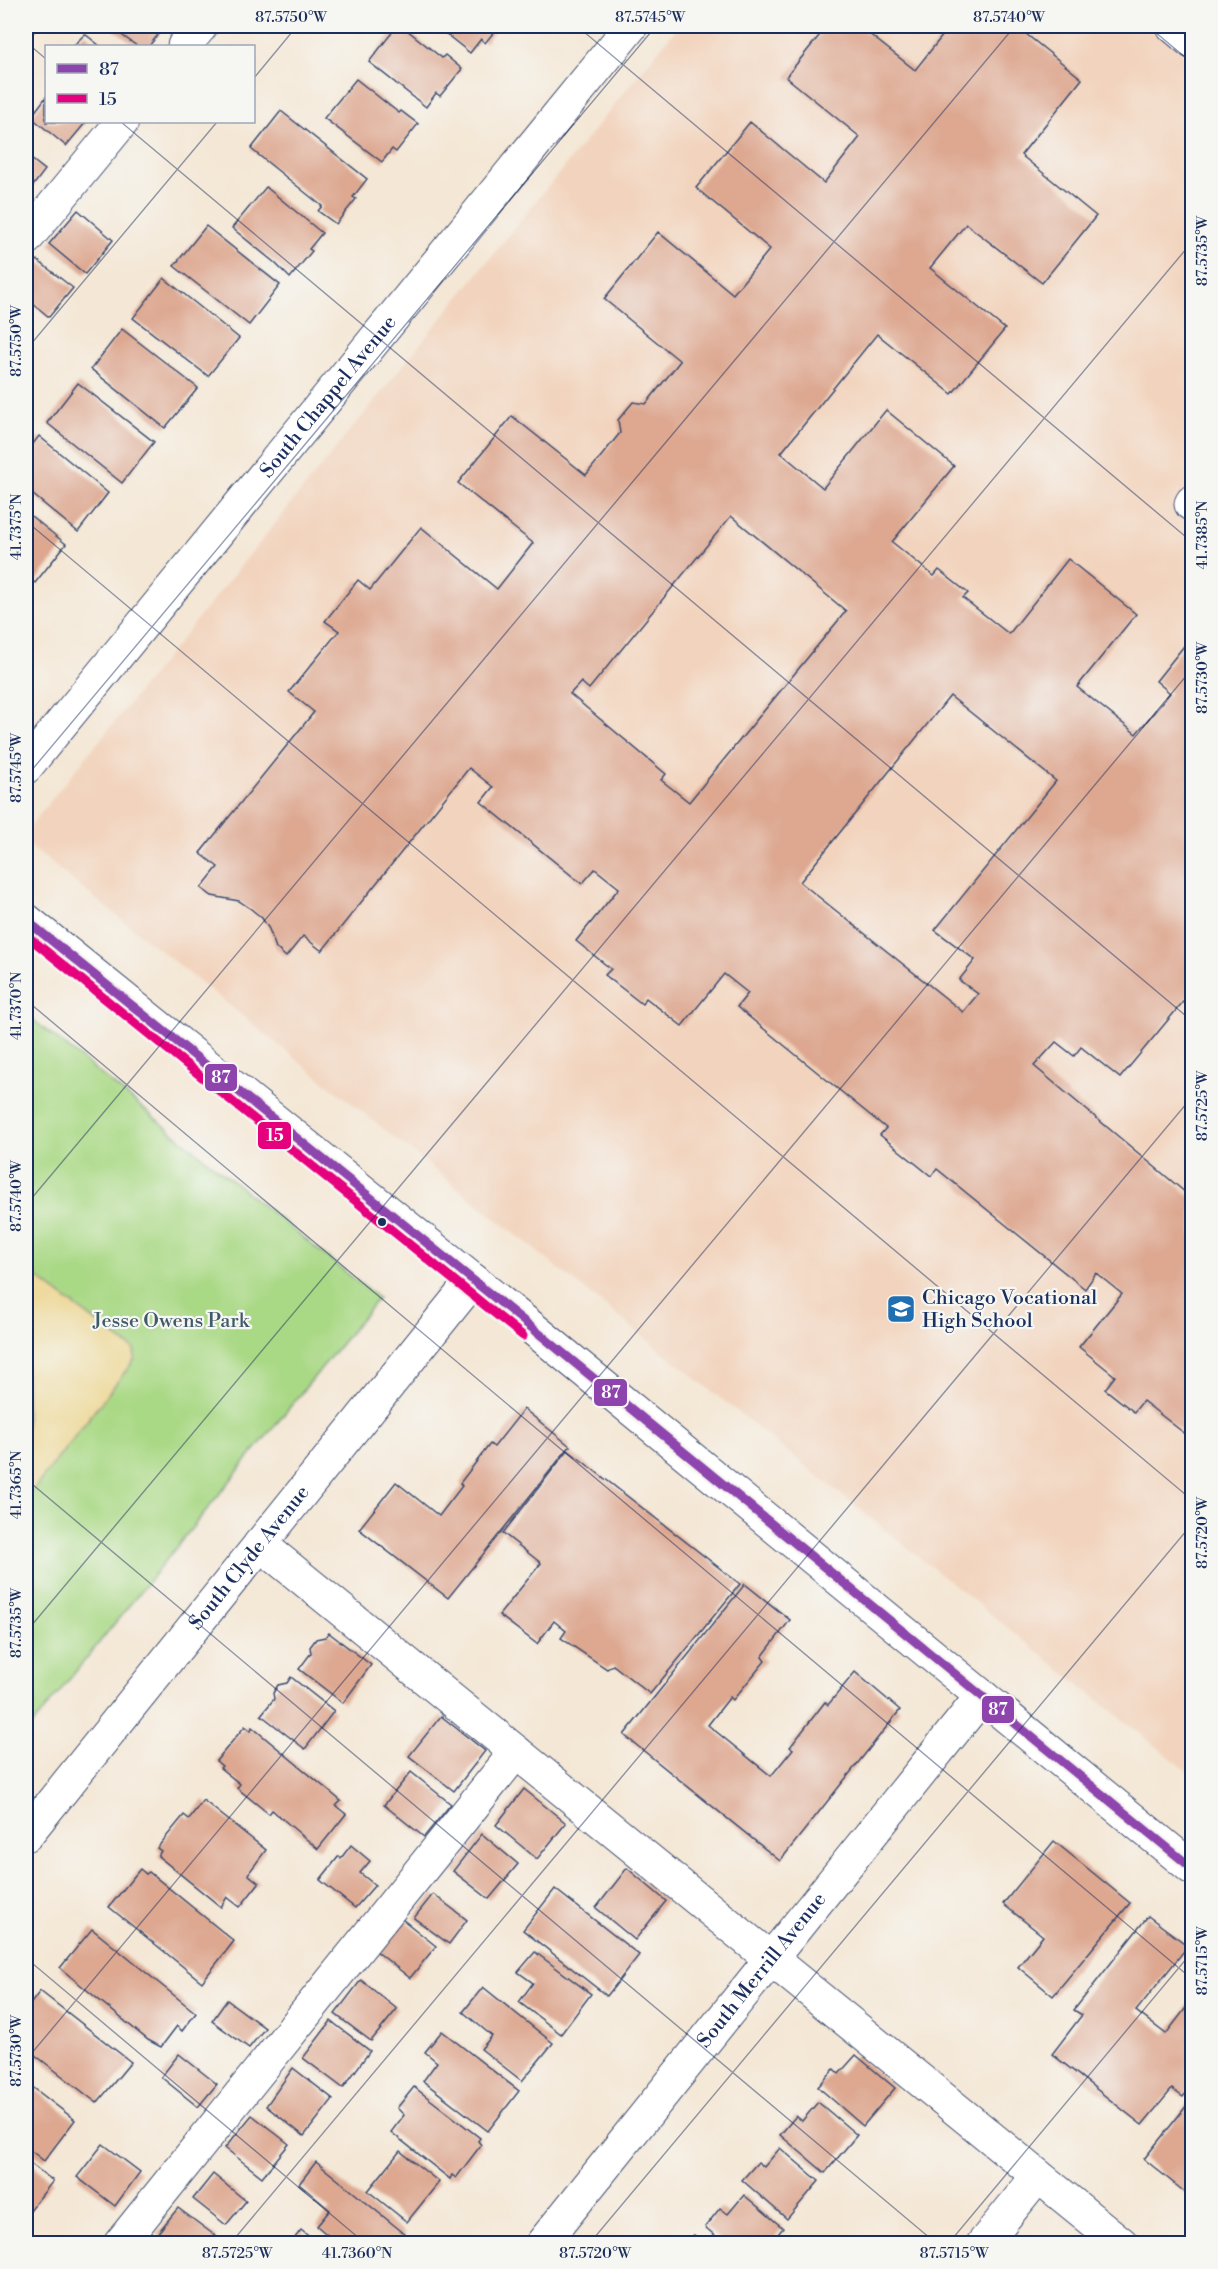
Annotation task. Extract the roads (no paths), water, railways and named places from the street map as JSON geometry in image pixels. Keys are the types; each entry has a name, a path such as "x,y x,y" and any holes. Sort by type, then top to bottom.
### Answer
{"street":[{"path":"185,45 201,26"},
{"name":"South Chappel Avenue","path":"26,767 631,26"},
{"path":"1173,26 1192,42"},
{"path":"26,239 121,123"},
{"path":"26,920 473,1280 1192,1868"},
{"name":"South Clyde Avenue","path":"26,1835 473,1280"},
{"path":"260,1544 1122,2244"},
{"name":"South Merrill Avenue","path":"542,2244 982,1696"},
{"path":"120,2244 516,1752"},
{"path":"983,2244 1038,2176"}],"place":[{"name":"Chicago Vocational High School","path":"901,1309"}],"park label":[{"name":"Jesse Owens Park","path":"171,1321"}]}
